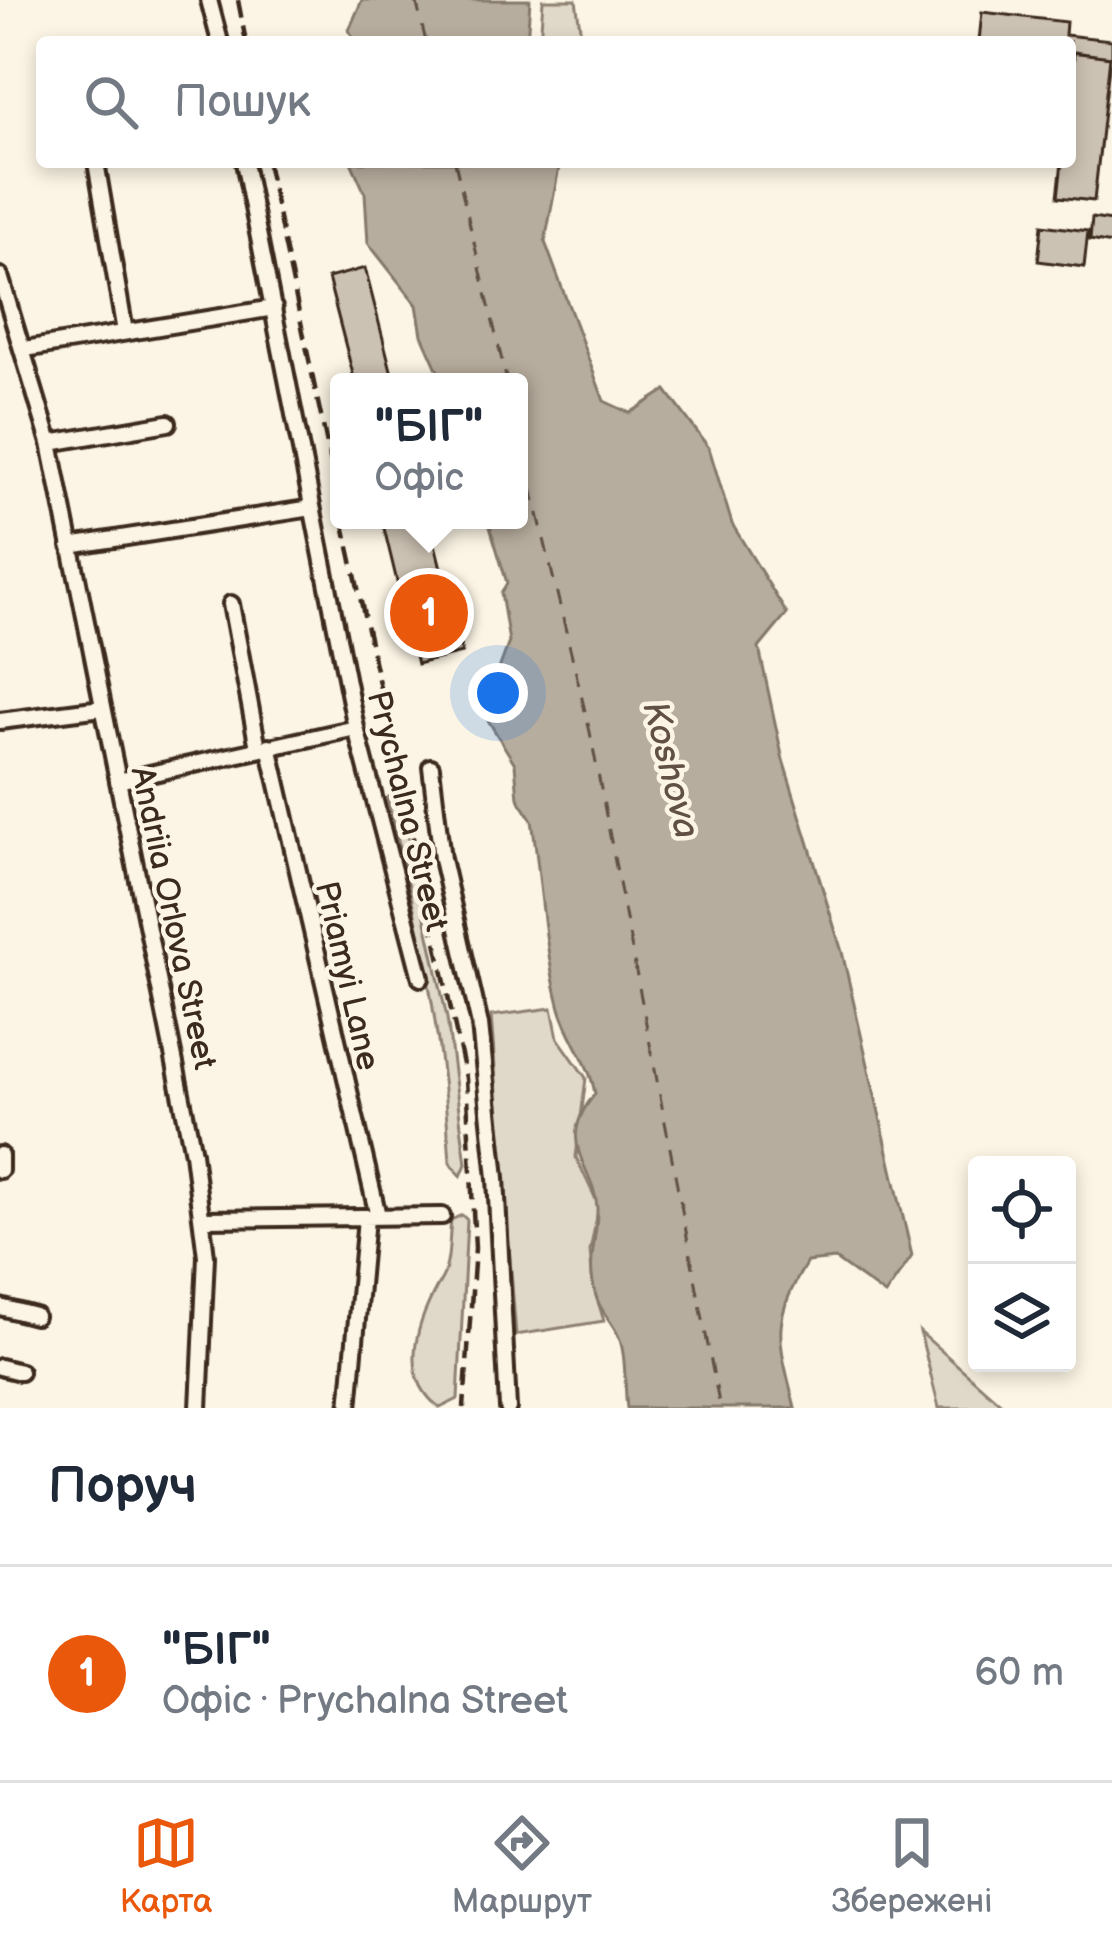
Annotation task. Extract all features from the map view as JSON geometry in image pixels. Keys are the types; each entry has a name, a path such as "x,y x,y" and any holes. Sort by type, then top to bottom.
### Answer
{"street":[{"path":"208,0 218,36"},
{"path":"97,168 125,332"},
{"name":"Prychalna Street","path":"245,168 356,728 421,978"},
{"name":"Andriia Orlova Street","path":"0,276 26,350 50,443 205,1219 199,1408"},
{"path":"26,350 274,308"},
{"path":"50,443 168,423"},
{"path":"70,546 313,508"},
{"name":"Priamyi Lane","path":"231,604 372,1217 349,1408"},
{"path":"0,721 102,708"},
{"path":"118,781 356,728"},
{"path":"431,767 442,860 480,1025 496,1178 508,1408"},
{"path":"0,1155 0,1170"},
{"path":"205,1219 442,1216"},
{"path":"0,1306 35,1316"},
{"path":"0,1367 20,1372"}],"shaded area":[{"path":"543,0 576,0 581,36 540,36"},
{"path":"399,797 447,1018 466,1164 461,1176 450,1162 435,1024 387,798"},
{"path":"552,1008 558,1038 586,1078 576,1157 599,1206 590,1251 593,1285 604,1321 516,1335 491,1016"},
{"path":"462,1215 467,1220 458,1399 440,1408 418,1379 416,1344 426,1309 445,1272 451,1220"},
{"path":"920,1332 1006,1408 939,1408"}],"water":[{"path":"362,0 530,0 527,36 352,36 349,30"},
{"name":"Koshova","path":"354,168 559,168 545,242 604,401 630,413 666,390 709,448 732,524 787,614 759,648 783,760 842,952 912,1256 885,1295 835,1259 807,1262 782,1318 782,1348 795,1408 627,1408 620,1341 593,1283 597,1208 577,1141 577,1127 595,1094 564,1020 555,985 532,820 518,798 515,764 483,712 509,642 501,593 507,583 491,529 528,529 528,373 439,373 422,335 417,305 368,243 365,193"}],"building":[{"path":"982,12 1066,22 1065,35 1074,36 980,36"},
{"path":"1076,36 1112,40 1112,57 1076,53"},
{"path":"1076,52 1110,57 1094,201 1058,197 1061,168 1076,168"},
{"path":"1092,218 1112,221 1112,244 1090,240"},
{"path":"1042,225 1088,231 1084,267 1038,261"},
{"path":"365,268 392,373 353,373 328,278"},
{"path":"384,529 431,529 462,653 417,664"}],"ferry route":[{"path":"416,0 425,36"},
{"path":"456,168 505,373"},
{"path":"528,472 590,732 720,1408"}],"railway":[{"path":"238,0 245,36"},
{"path":"268,168 330,459"},
{"path":"345,529 466,1078 475,1248 464,1408"}],"place":[{"name":"\"БІГ\"","path":"429,613"}]}
